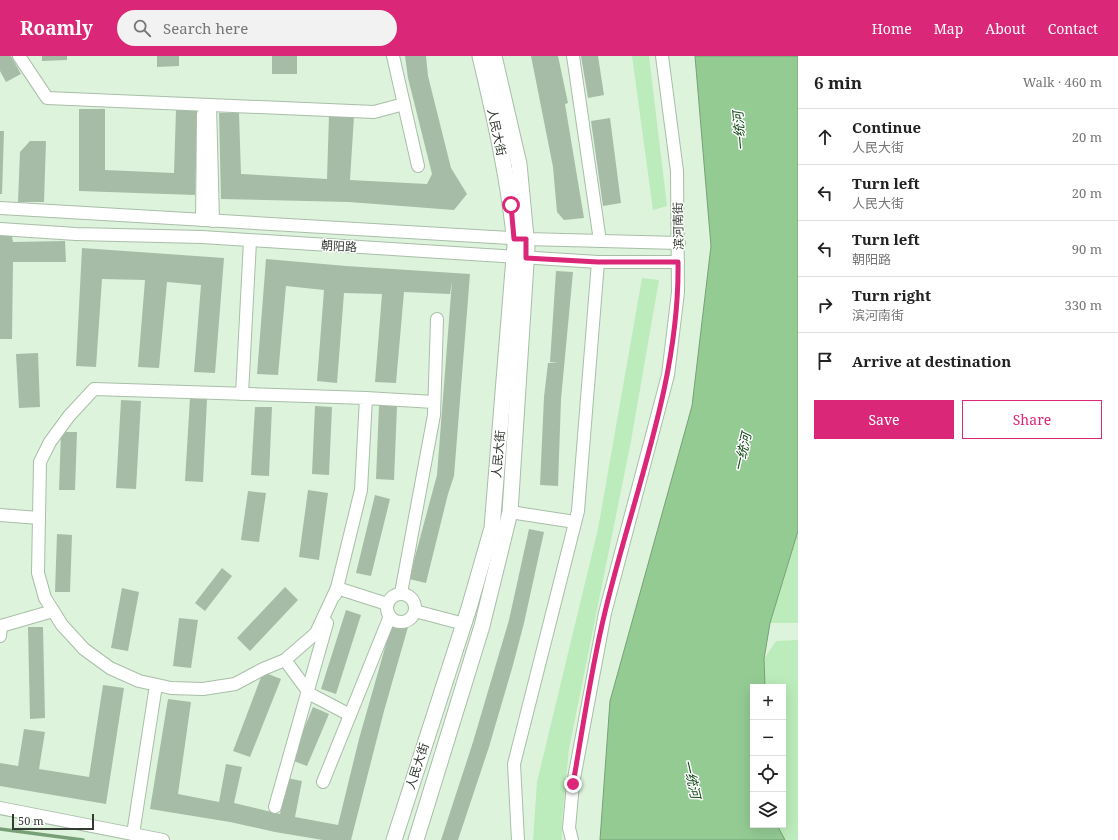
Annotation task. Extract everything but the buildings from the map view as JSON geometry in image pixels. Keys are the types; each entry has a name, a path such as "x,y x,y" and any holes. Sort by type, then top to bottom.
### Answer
{"street":[{"path":"19,56 47,98 374,112 404,104"},
{"path":"393,56 418,166"},
{"name":"人民大街","path":"480,56 499,139 511,205 520,239"},
{"name":"人民大街","path":"416,840 482,626 510,512 520,257 519,164 494,56"},
{"path":"573,56 600,241"},
{"name":"滨河南街","path":"572,840 569,828 573,784 605,613 668,375 678,292 679,243 677,171 662,56"},
{"path":"206,105 208,220"},
{"path":"0,208 520,239 679,243"},
{"name":"朝阳路","path":"0,229 76,234 202,237 598,262 678,262"},
{"path":"242,394 250,241"},
{"name":"人民大街","path":"394,840 464,624 492,528 520,257"},
{"path":"518,840 514,764 578,511 598,262"},
{"path":"401,593 434,415 436,319"},
{"path":"321,630 285,660 263,669 235,684 203,689 171,688 139,681 105,664 84,649 62,625 45,598 38,573 40,462 50,442 69,416 94,390 366,398 434,402"},
{"path":"275,807 308,691 321,630 337,588 361,490 366,398"},
{"path":"510,512 575,522"},
{"path":"0,515 39,518"},
{"path":"323,782 350,715 389,610 390,599 401,593 412,599 415,611 407,620 395,620 389,610 337,588"},
{"path":"0,636 1,626 53,611"},
{"path":"415,611 464,624"},
{"path":"285,660 310,694 350,715"},
{"path":"133,834 156,685"},
{"path":"0,808 164,840"}],"shaded area":[{"path":"632,56 649,56 667,206 653,210"},
{"path":"642,278 659,280 631,441 569,749 562,820 562,840 533,840 537,782 598,529"},
{"path":"798,531 798,623 770,623 795,543"},
{"path":"798,640 798,840 785,840 779,828 786,828 786,684 765,684 764,659 776,641"}],"water":[{"name":"一统河","path":"695,56 798,56 798,531 770,623 764,659 765,684 750,684 750,828 779,828 785,840 600,840 610,701 692,406 711,246"}],"waterway":[{"path":"0,829 83,840"}],"route":[{"path":"511,205 514,239 526,239 526,258 598,262 678,262 678,292 668,375 605,613 583,724 573,784"}]}
